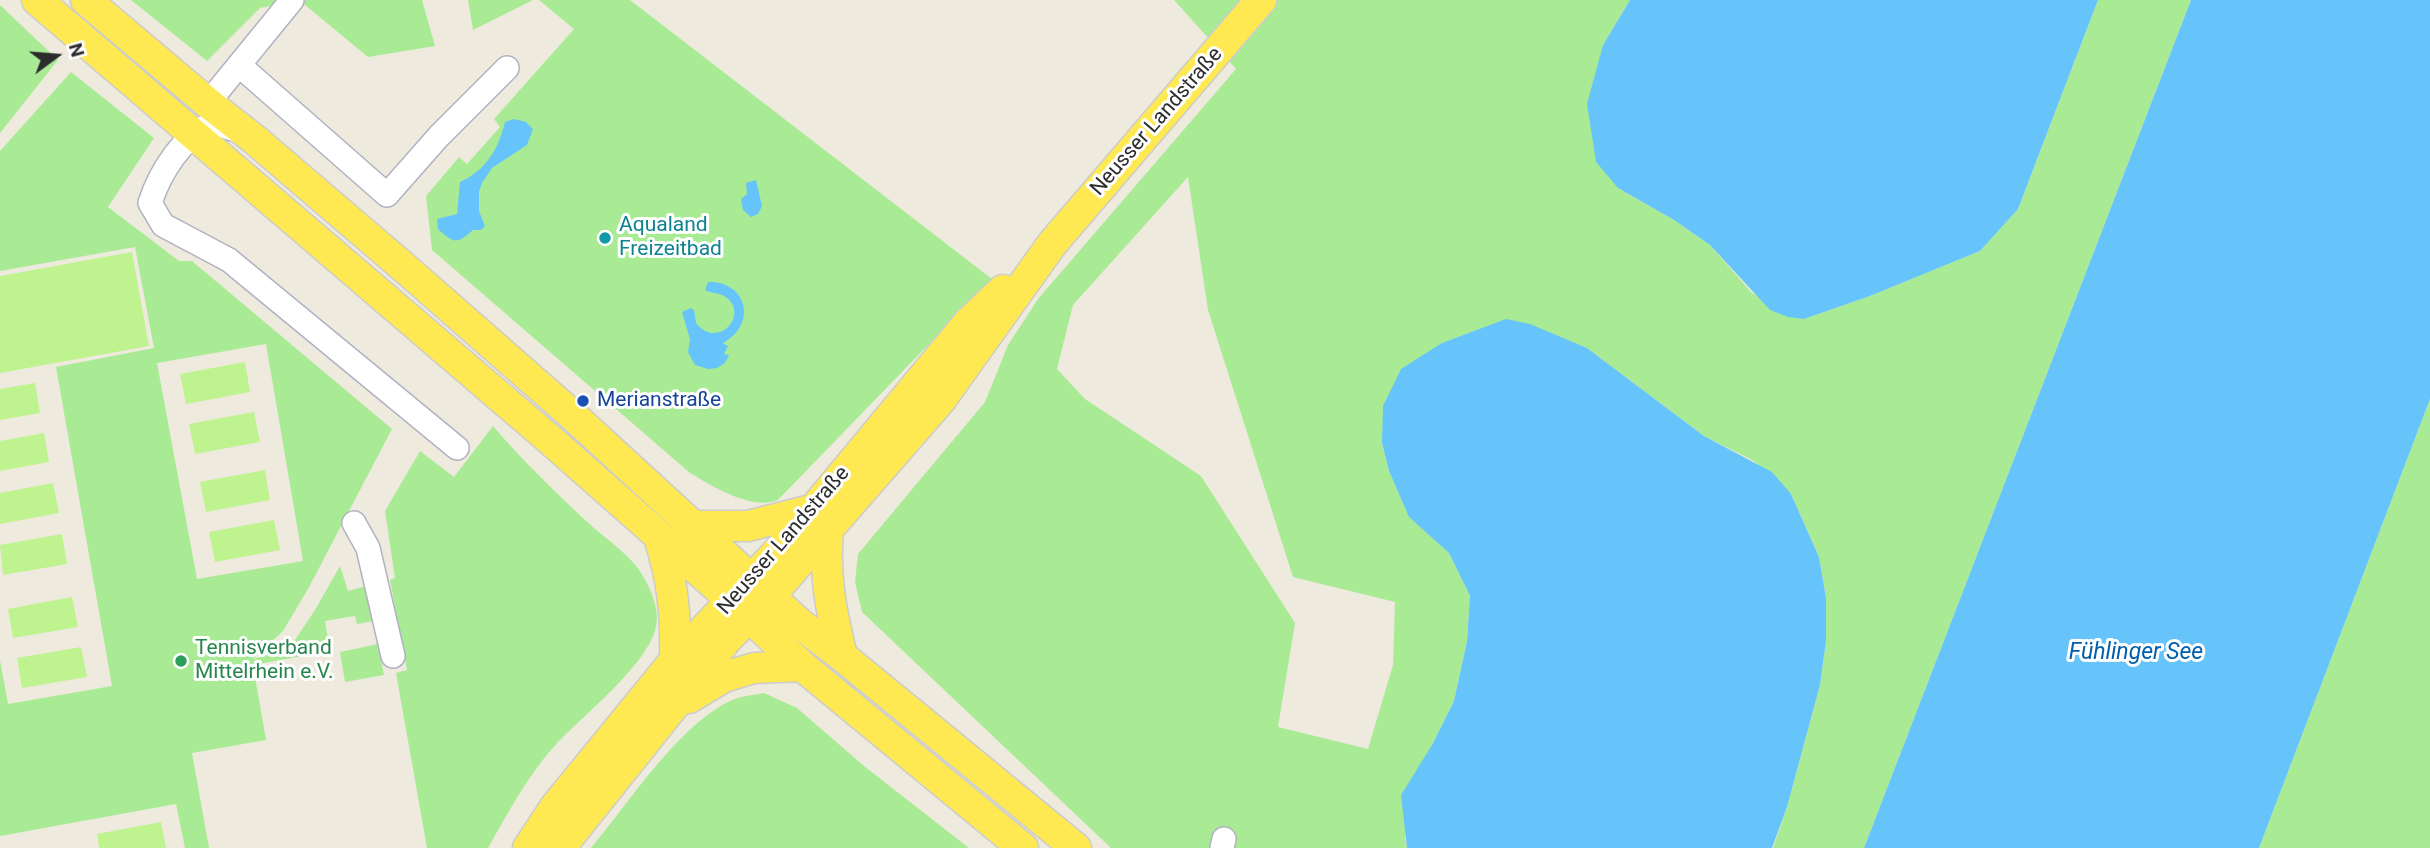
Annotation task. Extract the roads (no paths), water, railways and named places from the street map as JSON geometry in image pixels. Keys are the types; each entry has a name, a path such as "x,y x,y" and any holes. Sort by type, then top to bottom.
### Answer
{"main road":[{"path":"37,0 548,438 659,537 751,599 799,623 1076,848"},
{"path":"86,0 254,139 570,412 691,526 803,666 1023,848"},
{"name":"Neusser Landstraße","path":"528,848 555,807 675,660 751,599 822,519 968,323 1052,244 1261,0"},
{"path":"691,526 748,526 822,519 827,589 842,656"},
{"path":"659,537 670,571 676,612 675,660"},
{"name":"Neusser Landstraße","path":"560,848 728,638 751,599"},
{"path":"671,709 724,677 754,668 803,666"}],"street":[{"path":"208,103 292,0"},
{"path":"239,65 387,195 439,136 507,68"},
{"path":"254,139 229,126 213,123 194,134 158,178 150,203 163,225 229,260 457,448"},
{"path":"354,523 368,548 393,656"}],"water":[{"path":"1630,0 2098,0 2018,209 1980,251 1870,296 1804,319 1788,317 1770,310 1710,245 1674,220 1618,188 1596,162 1587,104 1603,45"},
{"name":"Fühlinger See","path":"2191,0 2430,0 2430,399 2259,848 1864,848"},
{"path":"514,119 526,122 533,129 527,145 492,168 482,183 479,211 485,226 481,230 473,230 459,240 452,240 438,229 437,219 457,214 460,182 477,172 490,158 499,142 505,122"},
{"path":"756,180 762,206 758,214 751,217 743,210 741,199 747,194 746,183"},
{"path":"708,282 732,288 743,305 744,315 734,335 723,343 728,346 724,354 729,355 725,363 708,369 695,365 688,352 690,339 682,312 691,308 694,310 696,323 713,333 728,327 734,313 733,305 727,298 705,290"},
{"path":"1506,319 1530,324 1587,348 1704,436 1772,472 1791,494 1819,557 1826,598 1826,641 1820,685 1787,807 1772,848 1407,848 1401,795 1432,745 1454,701 1467,641 1470,596 1449,553 1409,517 1389,471 1382,443 1383,406 1401,369 1442,343"}],"place":[{"name":"Aqualand Freizeitbad","path":"605,238"},
{"name":"Merianstraße","path":"583,401"},
{"name":"Tennisverband Mittelrhein e.V.","path":"181,661"}]}
